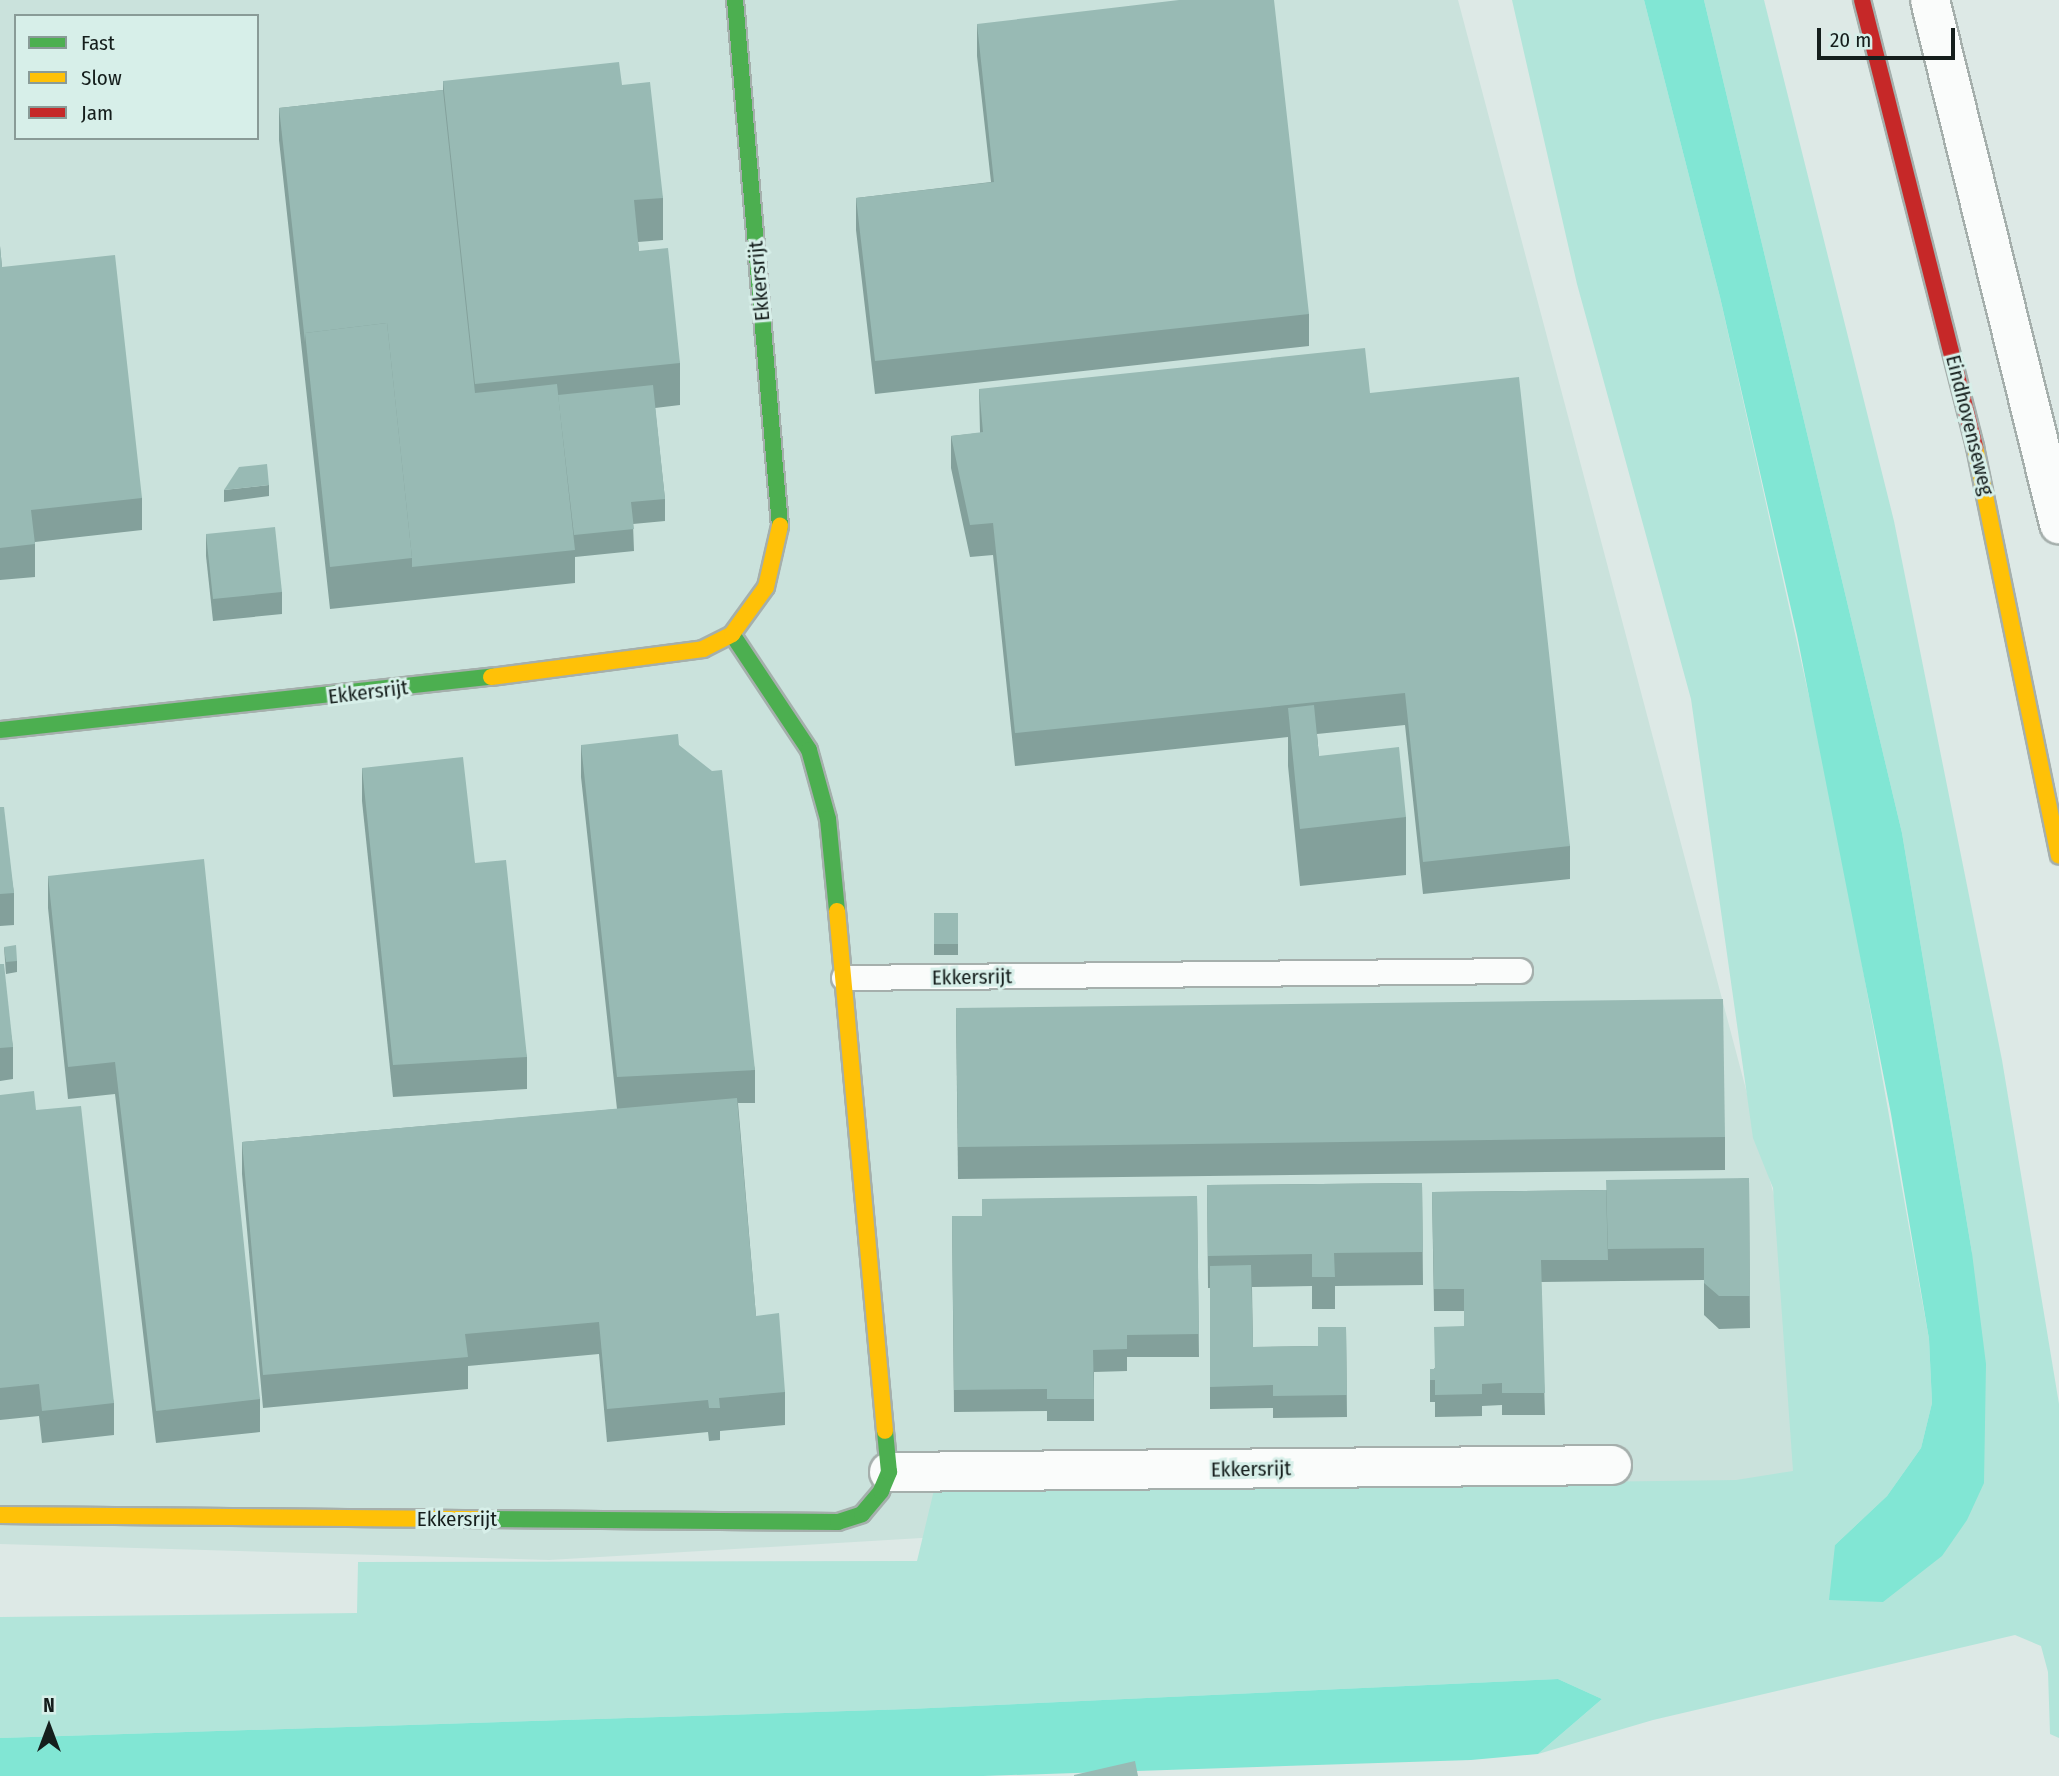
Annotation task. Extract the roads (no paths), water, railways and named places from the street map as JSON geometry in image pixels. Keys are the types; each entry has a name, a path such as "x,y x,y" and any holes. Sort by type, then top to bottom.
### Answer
{"street":[{"name":"Ekkersrijt","path":"0,730 346,696 703,649 732,634 766,587 780,526 735,0"},
{"name":"Eindhovenseweg","path":"1862,0 1988,497 2059,855"},
{"path":"1930,0 2059,524"},
{"path":"732,634 809,750 828,819 890,1472"},
{"name":"Ekkersrijt","path":"0,1515 838,1522 862,1514 881,1491 890,1472 1612,1465"}],"lane":[{"name":"Ekkersrijt","path":"844,978 1520,971"}]}
